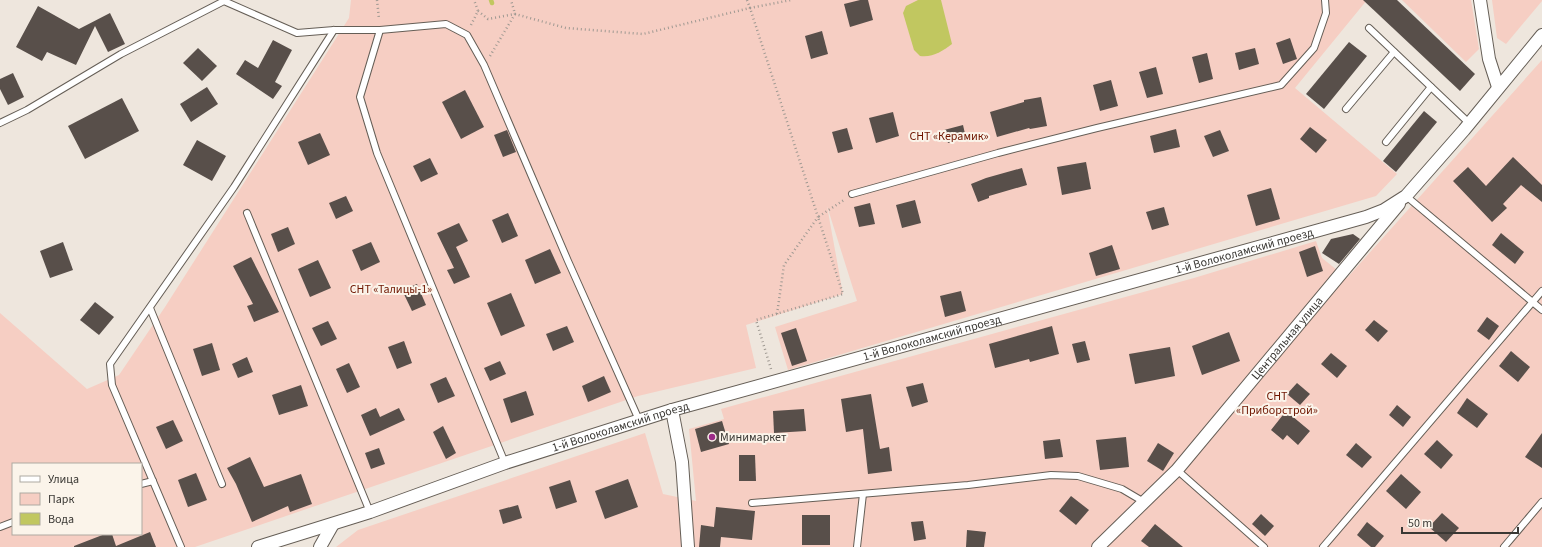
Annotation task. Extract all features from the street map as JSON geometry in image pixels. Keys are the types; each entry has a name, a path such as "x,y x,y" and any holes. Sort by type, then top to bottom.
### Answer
{"street":[{"path":"1480,0 1489,59 1498,88"},
{"name":"1-й Волоколамский проезд","path":"258,547 370,512 505,463 672,410 1351,222 1384,210 1406,196 1542,35"},
{"name":"Центральная улица","path":"1098,547 1177,470 1406,196"},
{"path":"672,410 682,462 688,547"},
{"path":"320,547 333,524"}],"lane":[{"path":"852,194 998,153 1097,128 1282,85 1314,48 1326,13 1325,0"},
{"path":"0,123 27,110 121,54 224,1 297,33 334,30 380,30 446,24 467,35 484,65 568,261 639,420"},
{"path":"1369,28 1469,123"},
{"path":"181,547 112,385 110,364 234,187 334,30"},
{"path":"380,30 360,97 377,153 505,463"},
{"path":"1346,109 1394,52"},
{"path":"1386,142 1431,87"},
{"path":"1406,196 1542,310"},
{"path":"247,214 370,512"},
{"path":"1323,547 1542,291"},
{"path":"150,308 222,484"},
{"path":"1177,470 1264,547"},
{"path":"752,503 968,485 1051,475 1078,476 1122,489 1144,502"},
{"path":"142,484 153,481"},
{"path":"857,547 862,494"},
{"path":"1504,547 1542,502"},
{"path":"0,527 12,522"}],"path":[{"path":"377,0 380,30"},
{"path":"474,0 478,11 488,19 515,14 566,28 643,34 750,8 791,0"},
{"path":"484,65 515,14 512,0"},
{"path":"747,0 843,294 756,320 775,382"},
{"path":"467,35 478,11"},
{"path":"777,314 784,265 818,217 852,194"}],"green space":[{"path":"351,0 1367,0 1295,88 1397,174 1376,196 788,370 775,327 857,301 827,206 843,294 746,325 756,368 638,396 195,547 0,547 0,313 87,389 119,375 165,307 349,18"},
{"path":"1402,0 1471,0 1479,49 1466,62"},
{"path":"1492,0 1542,1 1506,44 1497,38"},
{"name":"СНТ «Приборстрой»","path":"1542,60 1542,547 336,547 358,530 645,433 663,494 696,501 689,429 724,419 721,409 1194,278 1316,241 1322,258 1347,278"}],"water":[{"path":"918,0 941,0 952,44 929,56 920,56 914,50 903,13 906,6"}],"building":[{"path":"860,0 868,0 873,20 850,27 844,4"},
{"path":"1363,0 1397,0 1475,74 1460,91"},
{"path":"38,6 79,29 110,13 125,44 108,52 95,26 76,65 47,52 42,61 16,47"},
{"path":"822,31 828,54 811,59 805,36"},
{"path":"1290,38 1297,59 1283,64 1276,43"},
{"path":"273,40 292,50 275,82 282,86 273,99 236,74 245,60 258,68"},
{"path":"1349,42 1367,56 1324,109 1306,94"},
{"path":"198,48 217,66 202,81 183,63"},
{"path":"1255,48 1259,64 1239,70 1235,53"},
{"path":"1207,53 1213,79 1199,83 1192,57"},
{"path":"1156,67 1163,94 1147,98 1139,72"},
{"path":"13,73 24,97 8,105 0,89 0,79"},
{"path":"1111,80 1118,106 1100,111 1093,85"},
{"path":"207,87 218,104 191,122 180,104"},
{"path":"465,90 484,127 461,139 442,102"},
{"path":"1041,97 1047,126 1029,128 997,137 990,112 1024,102 1024,100"},
{"path":"122,98 139,131 85,159 68,126"},
{"path":"1424,111 1437,122 1396,172 1383,161"},
{"path":"893,112 899,136 876,143 869,118"},
{"path":"963,125 966,138 948,143 944,130"},
{"path":"1310,127 1327,140 1316,153 1300,139"},
{"path":"847,128 853,149 838,153 832,132"},
{"path":"1176,129 1180,147 1154,153 1150,136"},
{"path":"507,130 516,152 503,157 494,135"},
{"path":"1220,130 1229,151 1213,157 1204,136"},
{"path":"320,133 330,155 308,165 298,142"},
{"path":"197,140 226,156 212,181 183,165"},
{"path":"1513,157 1542,185 1542,202 1521,185 1503,204 1507,208 1492,222 1453,181 1468,167 1486,186"},
{"path":"430,158 438,174 421,182 413,166"},
{"path":"1086,162 1091,189 1062,195 1057,167"},
{"path":"1022,168 1027,185 989,196 989,198 978,202 971,184 986,178"},
{"path":"1271,188 1280,219 1256,226 1247,195"},
{"path":"346,196 353,211 336,219 329,203"},
{"path":"915,200 921,223 902,228 896,205"},
{"path":"870,203 875,224 859,227 854,207"},
{"path":"1164,207 1169,225 1152,230 1146,212"},
{"path":"508,213 518,236 502,243 492,220"},
{"path":"459,223 468,241 456,247 470,277 454,284 447,270 454,268 437,233"},
{"path":"288,227 295,244 278,252 271,234"},
{"path":"1501,233 1524,252 1515,264 1492,245"},
{"path":"1353,234 1360,239 1339,264 1322,253 1331,239"},
{"path":"63,242 73,270 50,278 40,251"},
{"path":"371,242 380,262 361,271 352,250"},
{"path":"1112,245 1120,269 1096,276 1089,253"},
{"path":"1315,246 1323,271 1307,277 1299,252"},
{"path":"550,249 561,273 535,284 525,260"},
{"path":"251,257 279,312 254,322 247,306 253,304 233,266"},
{"path":"318,260 331,288 310,297 298,269"},
{"path":"417,284 426,305 412,311 402,290"},
{"path":"961,291 966,311 945,317 940,296"},
{"path":"511,293 525,326 501,336 487,303"},
{"path":"95,302 114,317 99,335 80,320"},
{"path":"1487,317 1499,326 1489,340 1477,331"},
{"path":"1374,320 1388,331 1378,342 1365,330"},
{"path":"328,321 337,339 321,346 312,328"},
{"path":"567,326 574,342 553,351 546,334"},
{"path":"1052,326 1059,354 1030,362 1029,359 995,368 989,344"},
{"path":"796,328 807,361 792,366 781,333"},
{"path":"1229,332 1240,361 1202,375 1192,346"},
{"path":"404,341 412,363 397,369 388,347"},
{"path":"1085,341 1090,360 1077,363 1072,344"},
{"path":"212,343 220,370 202,376 193,349"},
{"path":"1170,347 1175,376 1135,384 1129,354"},
{"path":"1511,351 1530,367 1518,382 1499,366"},
{"path":"1331,353 1347,366 1337,378 1321,364"},
{"path":"247,357 253,372 238,378 232,364"},
{"path":"500,361 506,374 490,381 484,368"},
{"path":"349,363 360,387 347,393 336,369"},
{"path":"604,376 611,392 588,402 582,386"},
{"path":"446,377 455,396 438,403 430,384"},
{"path":"923,383 928,402 912,407 906,387"},
{"path":"1297,383 1310,394 1300,405 1287,394"},
{"path":"301,385 308,406 279,415 272,395"},
{"path":"526,391 534,415 511,423 503,399"},
{"path":"871,394 880,449 889,447 892,471 868,474 863,429 846,432 841,399"},
{"path":"1467,398 1488,414 1477,428 1457,413"},
{"path":"1397,405 1411,417 1403,427 1389,415"},
{"path":"376,408 380,417 399,408 405,420 370,436 361,415"},
{"path":"804,409 806,431 774,433 773,411"},
{"path":"1286,411 1310,431 1298,445 1287,435 1283,440 1271,430"},
{"path":"173,420 183,441 166,449 156,427"},
{"name":"Минимаркет","path":"722,421 729,444 701,452 695,429"},
{"path":"443,426 456,453 446,459 433,432"},
{"path":"1542,433 1542,468 1525,457"},
{"path":"1126,437 1129,467 1100,470 1096,440"},
{"path":"1060,439 1063,457 1045,459 1043,441"},
{"path":"1437,440 1453,455 1441,469 1424,454"},
{"path":"1158,443 1174,453 1163,471 1147,461"},
{"path":"1356,443 1372,457 1362,468 1346,455"},
{"path":"379,448 385,464 371,469 365,453"},
{"path":"739,455 755,455 756,481 739,481"},
{"path":"250,457 264,487 301,474 312,504 290,512 288,506 252,522 236,484 227,468"},
{"path":"196,473 207,500 188,507 178,480"},
{"path":"1401,474 1421,492 1406,509 1386,491"},
{"path":"628,479 638,507 605,519 595,491"},
{"path":"570,480 577,502 556,509 549,487"},
{"path":"1071,496 1089,510 1076,525 1059,511"},
{"path":"518,505 522,518 503,524 499,510"},
{"path":"716,507 755,511 752,540 721,537 720,547 699,547 701,525 714,527"},
{"path":"1442,513 1459,528 1446,542 1429,527"},
{"path":"1261,514 1274,526 1265,536 1252,524"},
{"path":"802,515 830,515 830,545 802,545"},
{"path":"923,521 926,539 914,541 911,522"},
{"path":"1367,522 1384,536 1375,547 1371,547 1357,535"},
{"path":"1155,524 1183,547 1149,547 1141,541"},
{"path":"967,530 986,532 984,547 966,547"},
{"path":"150,532 156,547 74,547 102,535 112,535 116,546"}],"place":[{"name":"Минимаркет","path":"712,437"}],"park label":[{"name":"СНТ «Керамик»","path":"949,136"},
{"name":"СНТ «Талицы-1»","path":"391,289"}]}
